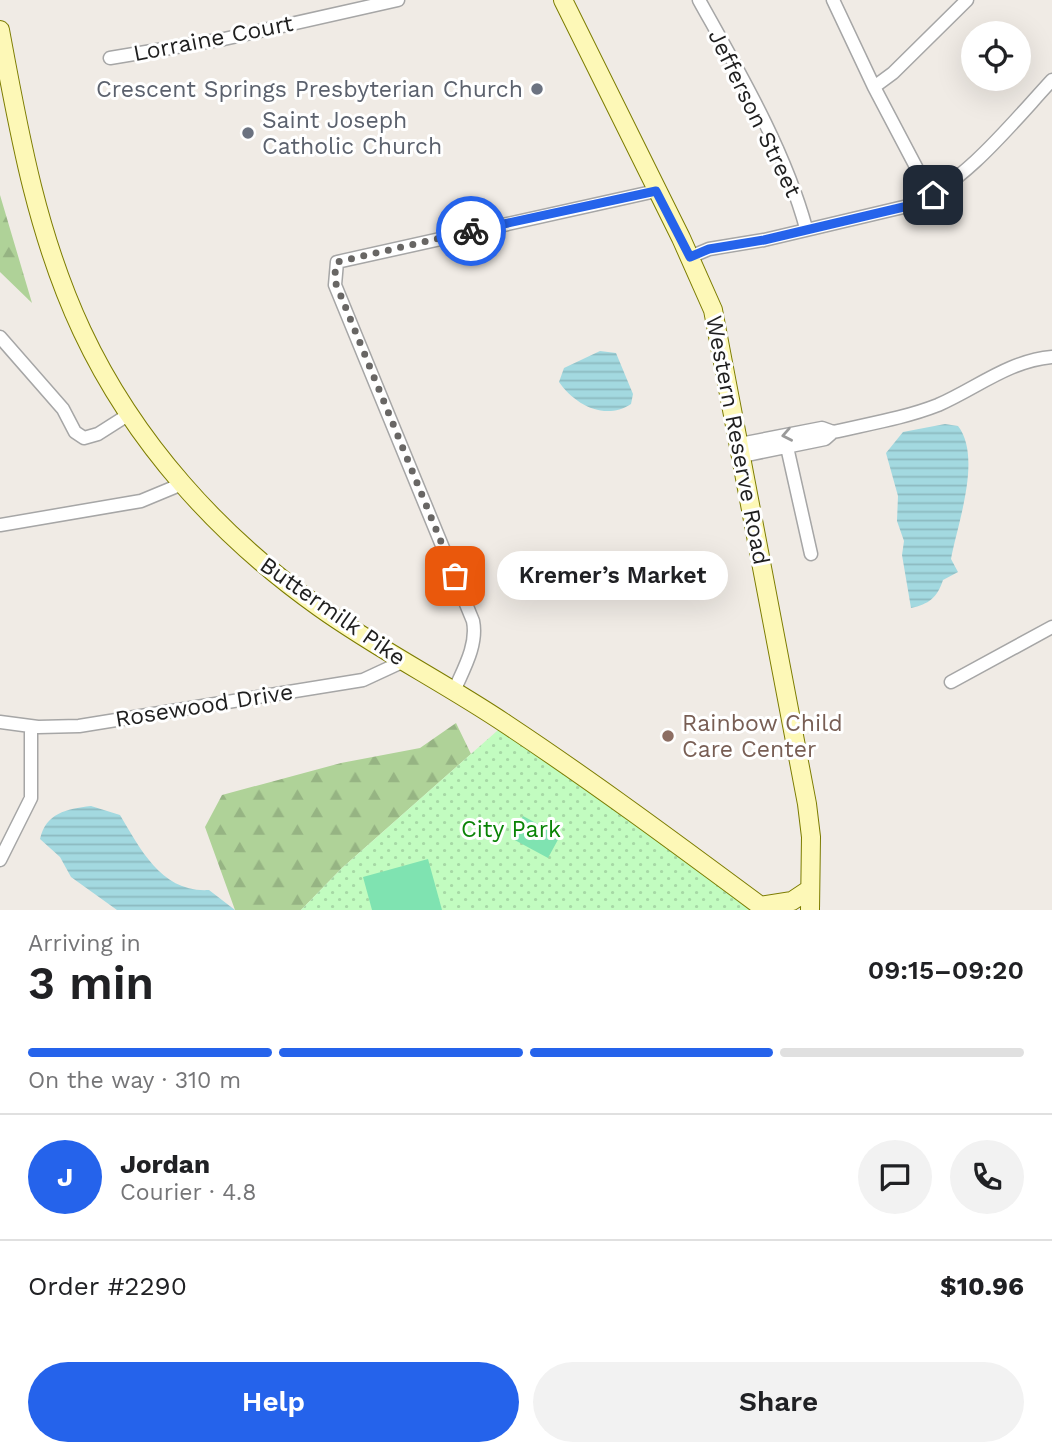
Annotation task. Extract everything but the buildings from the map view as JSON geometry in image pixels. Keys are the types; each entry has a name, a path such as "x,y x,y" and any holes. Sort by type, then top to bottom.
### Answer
{"main road":[{"name":"Western Reserve Road","path":"564,0 690,257 713,310 807,804 810,910"},
{"name":"Buttermilk Pike","path":"0,30 43,233 83,331 104,373 182,484 244,548 284,581 404,661 515,730 763,908"},
{"path":"763,908 792,901 810,889"}],"street":[{"name":"Lorraine Court","path":"110,58 224,38 398,0"},
{"name":"Jefferson Street","path":"699,0 762,121 794,192 806,228"},
{"path":"833,0 874,87 925,184 928,199"},
{"path":"874,87 893,73 967,0"},
{"path":"690,257 709,249 928,199 962,172 1052,80"},
{"path":"454,691 470,654 474,634 473,621 334,279 337,262 656,191"},
{"path":"0,337 63,409 75,432 84,438 98,434 131,414"},
{"path":"741,450 787,447 825,439 833,432 924,410 1006,369 1031,359 1052,358"},
{"path":"741,450 822,428 833,432"},
{"path":"787,447 811,554"},
{"path":"0,525 141,500 182,484"},
{"path":"951,682 1052,627"},
{"name":"Rosewood Drive","path":"0,722 31,727 79,726 363,680 404,661"},
{"path":"0,860 31,798 31,727"}],"green space":[{"path":"0,195 32,303 0,272"},
{"path":"456,723 471,754 342,868 301,910 235,910 205,827 222,795 341,763 420,748"},
{"name":"City Park","path":"506,723 766,910 301,910 342,868"},
{"path":"523,816 560,836 548,858 511,838"},
{"path":"428,859 442,910 372,910 363,877"}],"water":[{"path":"600,351 616,353 633,394 631,404 621,409 601,411 591,408 573,398 559,382 564,368"},
{"path":"945,424 958,426 965,439 968,455 963,509 951,559 958,572 943,580 931,599 911,608 902,555 904,541 897,521 898,496 886,453 903,432"},
{"path":"91,806 120,815 145,855 166,877 193,889 209,890 235,910 117,910 71,877 60,857 40,839 47,823 58,814"}],"way so far":[{"path":"455,576 335,285 334,270 337,262 471,231"}],"place":[{"name":"Crescent Springs Presbyterian Church","path":"537,89"},
{"name":"Saint Joseph Catholic Church","path":"248,133"},
{"name":"Kremer’s Market","path":"455,576"},
{"name":"Rainbow Child Care Center","path":"668,736"}],"route":[{"path":"471,231 656,191 690,257 709,249 764,240 856,216 912,205 933,195"}]}
